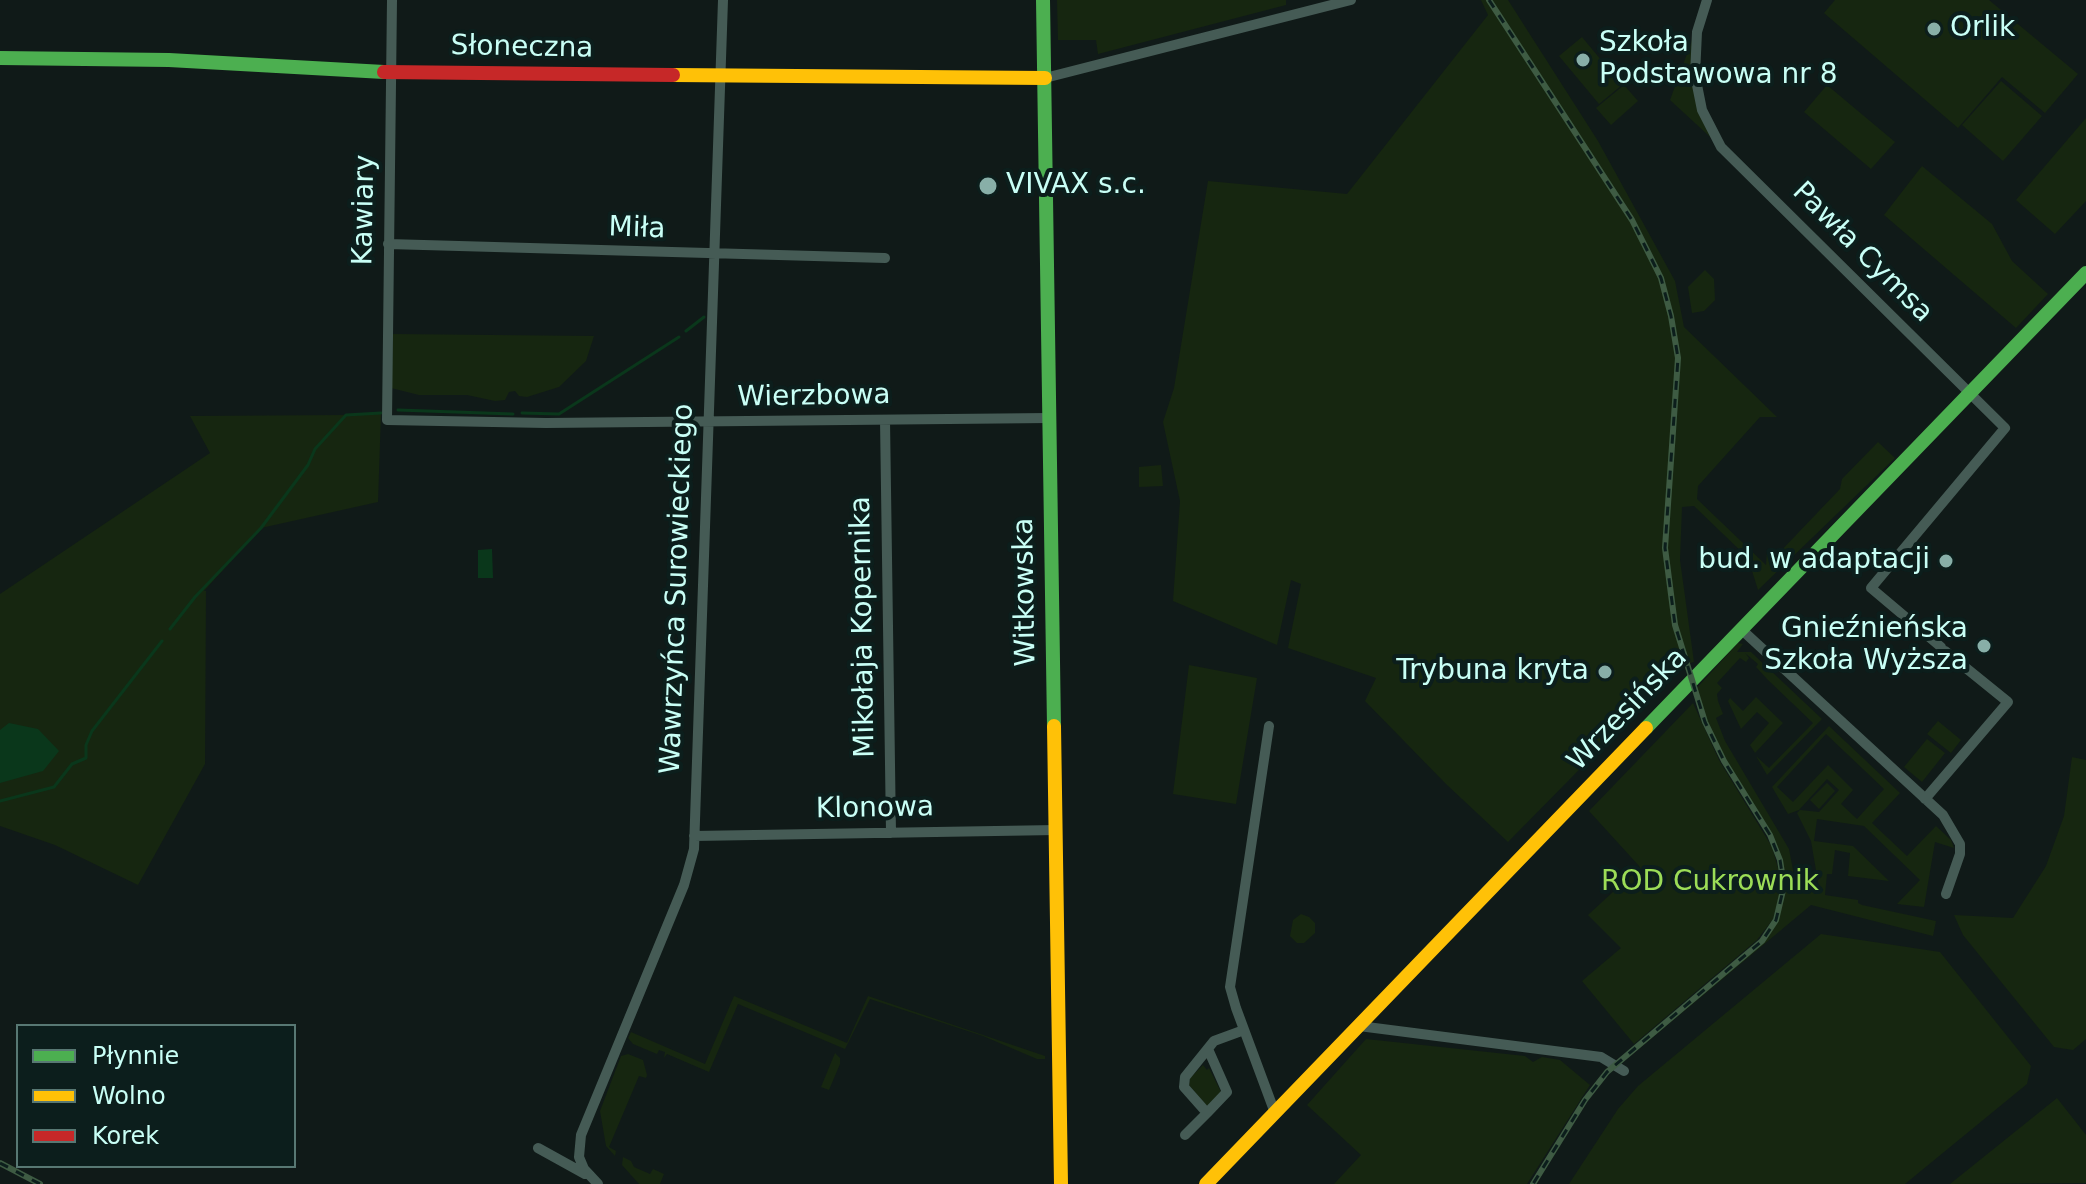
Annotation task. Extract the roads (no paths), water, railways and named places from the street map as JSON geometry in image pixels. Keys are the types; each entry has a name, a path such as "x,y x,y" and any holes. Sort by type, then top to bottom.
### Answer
{"street":[{"name":"Kawiary","path":"387,420 392,0"},
{"name":"Wawrzyńca Surowieckiego","path":"578,1152 690,867 694,836 723,0"},
{"name":"Witkowska","path":"1043,0 1061,1184"},
{"path":"1045,78 1351,0"},
{"name":"Pawła Cymsa","path":"1707,0 1697,32 1695,75 1702,110 1721,147 2005,428 1871,588 2008,702 1925,799"},
{"name":"Słoneczna","path":"0,58 169,60 391,73 1045,78"},
{"name":"Miła","path":"388,244 885,258"},
{"name":"Wrzesińska","path":"1206,1184 2086,273"},
{"name":"Wierzbowa","path":"387,420 707,423 1049,418"},
{"name":"Mikołaja Kopernika","path":"885,420 891,833"},
{"path":"1742,630 1943,815 1960,844 1960,854 1946,894"},
{"path":"1269,726 1230,987 1275,1113"},
{"name":"Klonowa","path":"694,836 1056,830"},
{"path":"1359,1026 1601,1057 1624,1071"},
{"path":"1207,1113 1184,1087 1185,1077 1214,1041 1244,1030"},
{"path":"1185,1135 1227,1092 1208,1049"},
{"path":"538,1148 595,1181"},
{"path":"551,1155 578,1152 595,1181"}],"waterway":[{"path":"686,331 704,317"},
{"path":"522,413 559,414 679,337"},
{"path":"398,410 513,414"},
{"path":"170,629 195,597 261,528 308,465 315,449 346,415 381,413"},
{"path":"0,801 54,787 72,764 86,758 86,745 92,731 162,641"}],"railway":[{"path":"1489,0 1632,220 1661,278 1678,358 1665,548 1675,625 1705,722 1724,761 1770,835 1780,860 1784,886 1776,920 1762,941 1607,1072 1585,1100 1533,1184"},
{"path":"0,1163 40,1184"}],"place":[{"name":"Orlik","path":"1934,29"},
{"name":"Szkoła Podstawowa nr 8","path":"1583,60"},
{"name":"VIVAX s.c.","path":"988,186"},
{"name":"bud. w adaptacji","path":"1946,561"},
{"name":"Gnieźnieńska Szkoła Wyższa","path":"1984,646"},
{"name":"Trybuna kryta","path":"1605,672"}],"park label":[{"name":"ROD Cukrownik","path":"1710,883"}]}
